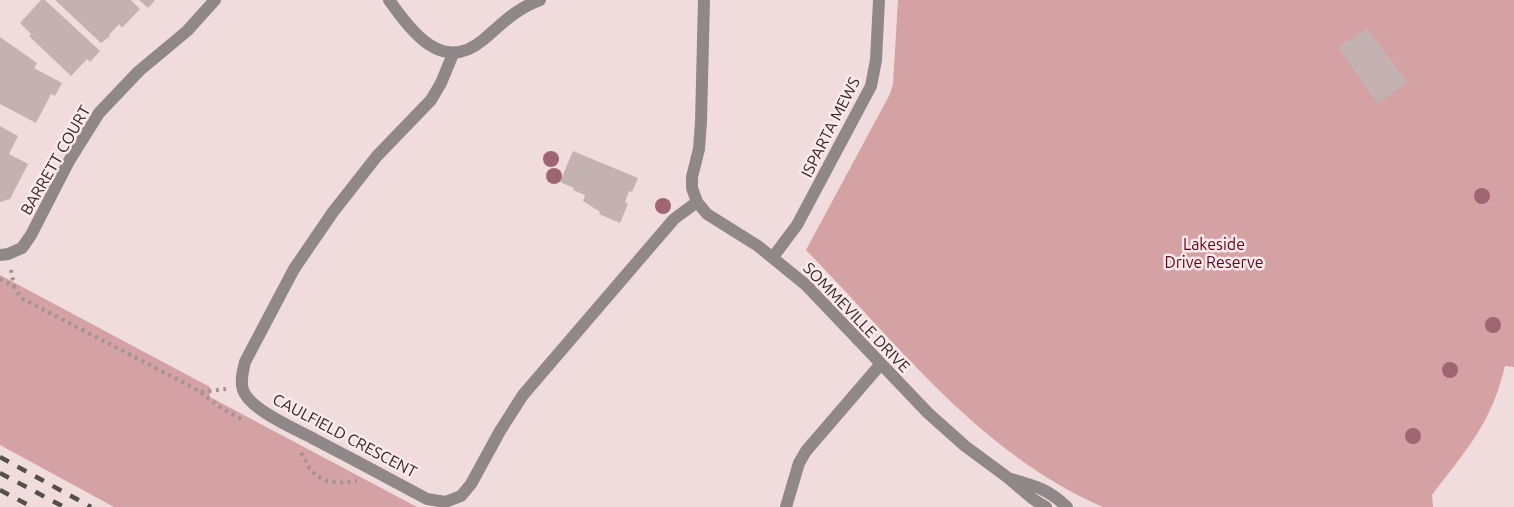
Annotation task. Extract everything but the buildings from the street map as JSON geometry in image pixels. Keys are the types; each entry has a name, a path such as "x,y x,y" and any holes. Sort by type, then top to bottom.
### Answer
{"street":[{"name":"BARRETT COURT","path":"0,255 22,248 31,235 69,161 99,112 139,71 186,31 214,0"},
{"path":"389,0 421,38 439,50 453,54 465,52 484,40 518,11 540,0"},
{"path":"697,202 692,188 692,177 699,149 701,122 704,0"},
{"name":"ISPARTA MEWS","path":"773,257 797,225 871,86 876,60 879,0"},
{"name":"CAULFIELD CRESCENT","path":"453,54 431,100 377,156 333,212 294,270 245,362 241,377 242,389 249,400 262,411 427,499 446,502 461,496 471,484 523,395 674,219 697,202"},
{"name":"SOMMEVILLE DRIVE","path":"697,202 707,214 773,257 806,285 928,413 965,446 1007,477 1033,500 1046,507"},
{"path":"786,507 799,464 806,451 880,365"},
{"name":"SOMMEVILLE DRIVE","path":"1007,477 1038,486 1054,495 1068,507"}],"path":[{"path":"10,264 14,287 21,298 194,388 221,408 250,423"},
{"path":"0,279 14,287"},
{"path":"200,393 226,389"},
{"path":"299,450 309,467 329,482 357,481"}],"green space":[{"name":"Lakeside Drive Reserve","path":"898,0 1514,0 1514,367 1505,366 1497,394 1478,433 1432,495 1433,507 1103,507 1058,484 1017,457 942,394 806,250 890,94 893,84"},
{"path":"0,275 210,387 210,397 417,507 114,507 0,445"}],"railway":[{"path":"0,457 91,507"},
{"path":"0,473 64,507"},
{"path":"0,490 32,507"}]}
